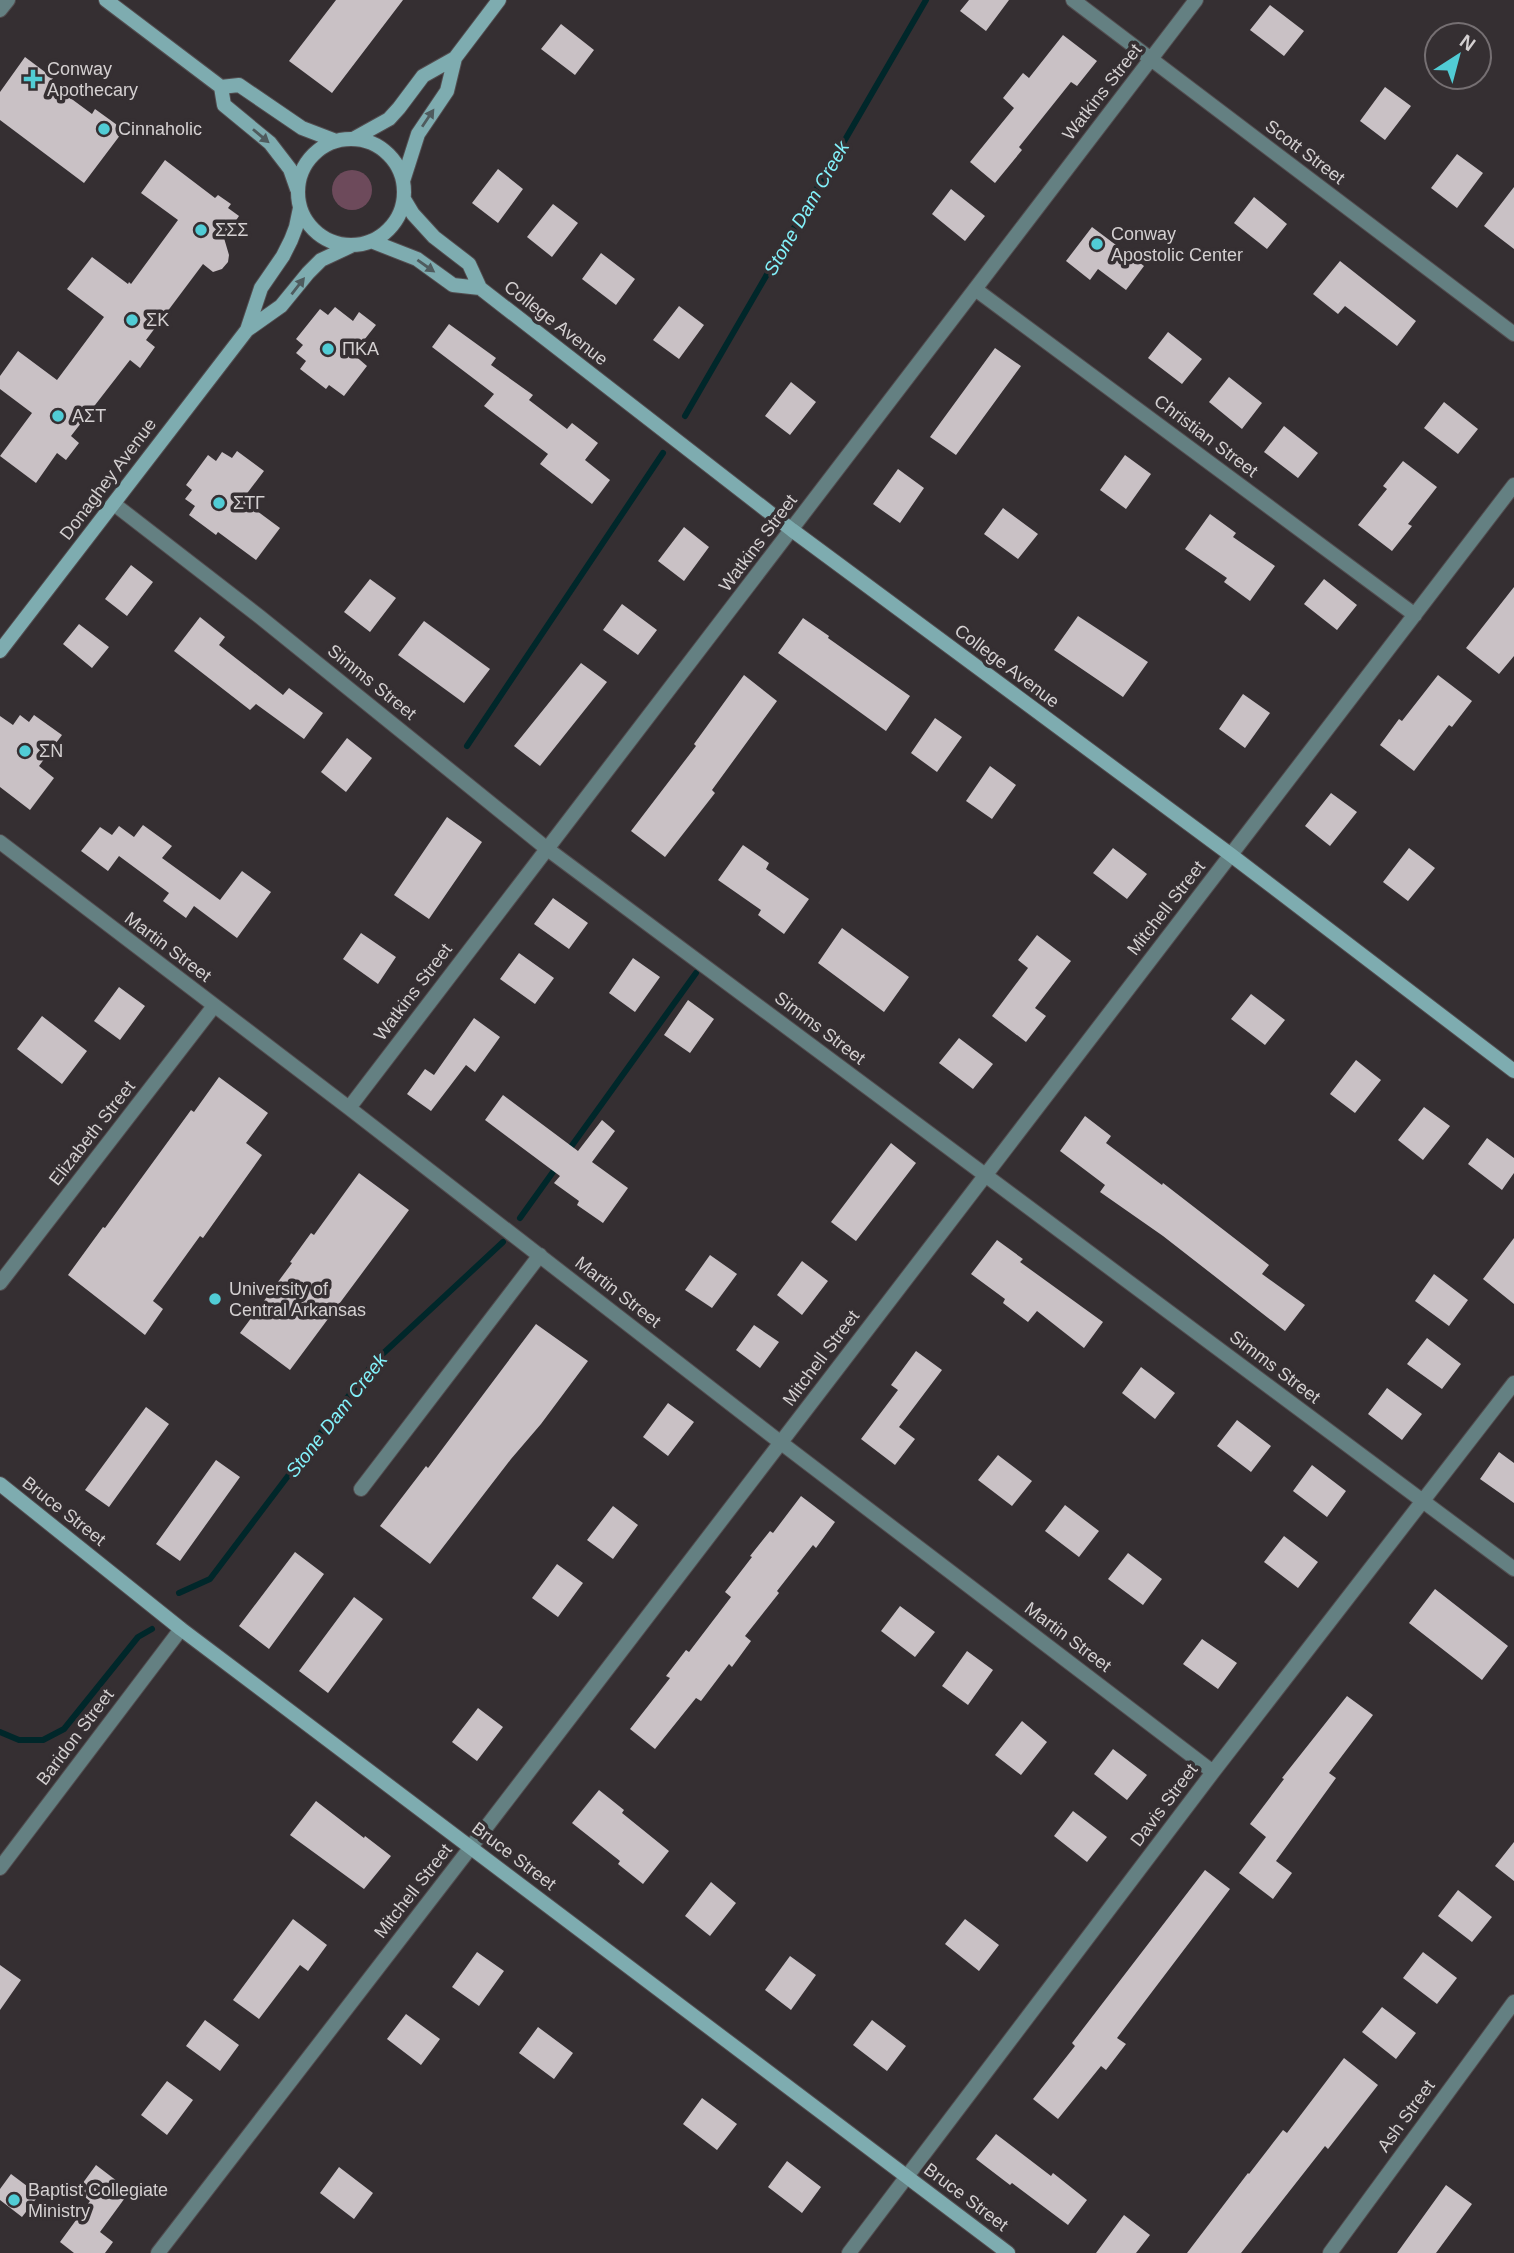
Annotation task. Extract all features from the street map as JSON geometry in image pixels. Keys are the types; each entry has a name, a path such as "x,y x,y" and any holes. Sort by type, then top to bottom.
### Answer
{"street":[{"path":"0,10 8,0"},
{"path":"106,0 221,87 224,105 270,143 290,169 305,218 320,235 330,241 353,245 371,241 381,236 396,220 404,199 399,170 385,151 364,140 353,139 336,141 317,151 303,169 298,190"},
{"path":"353,139 389,119 423,76 455,58 499,0"},
{"name":"Scott Street","path":"1073,0 1514,334"},
{"name":"Watkins Street","path":"349,1108 1196,0"},
{"path":"403,181 418,134 447,91 455,58"},
{"path":"221,87 239,85 302,128 336,141"},
{"name":"College Avenue","path":"404,199 413,214 434,237 469,264 480,288 792,530 1231,856 1514,1071"},
{"name":"Donaghey Avenue","path":"247,330 261,288 291,240 300,206"},
{"name":"College Avenue","path":"371,241 416,259 453,285 480,288"},
{"name":"Donaghey Avenue","path":"0,651 247,330 281,306 321,260 353,245"},
{"name":"Christian Street","path":"975,289 1415,615"},
{"name":"Mitchell Street","path":"158,2253 1514,485"},
{"name":"Simms Street","path":"114,504 260,617 546,848 1514,1569"},
{"name":"Martin Street","path":"0,842 1213,1772"},
{"name":"Elizabeth Street","path":"0,1283 214,1006"},
{"path":"361,1489 540,1255"},
{"name":"Davis Street","path":"849,2253 1213,1772 1514,1383"},
{"name":"Bruce Street","path":"0,1484 181,1629 1008,2253"},
{"name":"Baridon Street","path":"0,1868 181,1629"},
{"name":"Ash Street","path":"1330,2253 1514,2002"}],"shaded area":[{"path":"352,170 360,171 366,176 371,182 371,198 366,204 360,209 352,210 344,209 338,204 333,198 332,190 333,182 338,176 344,171"}],"building":[{"path":"336,0 403,0 332,93 289,61"},
{"path":"969,0 1009,0 986,31 960,11"},
{"path":"1270,5 1304,31 1284,56 1250,30"},
{"path":"561,24 594,50 575,75 541,49"},
{"path":"1063,35 1097,61 1077,86 1071,82 1019,147 1022,150 995,183 970,162 1014,108 1003,98 1023,73 1029,78"},
{"path":"25,57 53,78 50,83 92,114 95,109 124,130 84,183 0,120 0,92"},
{"path":"1385,87 1411,106 1385,140 1360,121"},
{"path":"1457,154 1483,173 1457,208 1431,188"},
{"path":"165,160 215,198 218,195 231,204 228,208 239,216 224,238 229,255 228,262 222,269 213,272 203,264 146,340 155,347 140,368 130,360 71,436 79,443 66,460 57,453 36,483 0,456 32,413 0,389 0,376 18,351 57,380 104,317 67,289 92,257 131,284 178,220 141,193"},
{"path":"498,169 523,189 498,223 472,203"},
{"path":"1514,187 1514,249 1484,226"},
{"path":"951,189 985,216 965,241 932,214"},
{"path":"1254,197 1287,224 1267,249 1234,223"},
{"path":"553,204 578,223 552,257 527,237"},
{"name":"Conway Apostolic Center","path":"1092,227 1144,266 1126,290 1098,269 1090,280 1066,261"},
{"path":"601,253 635,279 616,305 582,279"},
{"path":"1340,261 1416,321 1397,346 1345,306 1338,314 1313,294"},
{"path":"679,306 704,325 679,359 653,340"},
{"name":"ΠΚΑ","path":"335,307 353,321 359,312 376,325 353,354 367,366 344,396 329,385 326,389 300,369 306,361 296,353 303,345 296,339 320,309 328,315"},
{"path":"449,324 496,358 491,365 533,395 529,400 567,429 572,423 598,443 585,460 610,480 592,504 540,464 548,454 484,406 494,394 432,347"},
{"path":"1168,332 1202,359 1182,384 1148,358"},
{"path":"995,348 1021,366 956,455 930,437"},
{"path":"1229,377 1262,403 1242,429 1209,402"},
{"path":"791,382 816,402 790,435 765,416"},
{"path":"1444,402 1478,429 1458,454 1424,428"},
{"path":"1284,426 1318,453 1298,478 1264,452"},
{"name":"ΣΤΓ","path":"237,451 264,471 242,500 280,528 256,560 189,515 195,506 185,499 192,490 186,485 208,455 216,461 222,452 232,458"},
{"path":"1125,455 1151,474 1126,509 1100,490"},
{"path":"1403,461 1437,487 1408,524 1412,526 1392,551 1358,525 1387,489 1383,486"},
{"path":"898,469 924,488 900,523 873,504"},
{"path":"1003,508 1038,534 1018,559 984,534"},
{"path":"1210,514 1236,533 1233,537 1275,566 1250,601 1224,582 1227,578 1185,549"},
{"path":"684,527 709,547 684,581 658,561"},
{"path":"131,565 153,582 127,616 105,599"},
{"path":"370,579 396,598 370,632 344,612"},
{"path":"1324,579 1357,605 1337,630 1304,604"},
{"path":"1514,587 1514,656 1499,674 1466,648"},
{"path":"622,604 657,630 638,655 603,630"},
{"path":"1078,616 1148,662 1123,697 1054,650"},
{"path":"200,617 225,637 219,645 283,695 289,688 323,713 304,739 256,704 250,710 174,651"},
{"path":"803,618 910,696 886,731 778,653"},
{"path":"424,621 490,669 464,703 398,655"},
{"path":"79,624 109,647 92,668 63,644"},
{"path":"581,663 607,682 540,766 514,746"},
{"path":"744,675 777,701 712,790 715,793 665,857 631,831 696,746 694,744"},
{"path":"1438,675 1472,701 1452,727 1449,725 1414,771 1380,745"},
{"path":"1243,694 1270,713 1245,748 1219,729"},
{"name":"ΣΝ","path":"20,715 29,722 34,715 62,735 39,766 54,778 30,810 0,787 0,716 13,725"},
{"path":"935,718 962,737 937,772 911,753"},
{"path":"347,738 372,758 346,792 321,772"},
{"path":"990,766 1016,785 992,819 966,801"},
{"path":"1331,793 1357,812 1330,846 1305,826"},
{"path":"447,817 482,842 429,919 394,895"},
{"path":"143,825 172,846 162,858 220,900 242,871 271,892 237,938 194,906 186,918 163,901 169,893 119,856 108,871 81,851 100,827 112,835 119,826 134,837"},
{"path":"743,845 769,863 766,869 809,899 784,934 758,915 761,910 718,880"},
{"path":"1113,848 1147,874 1127,899 1093,873"},
{"path":"1409,848 1435,868 1408,901 1383,882"},
{"path":"553,898 588,923 569,949 534,924"},
{"path":"842,928 909,977 884,1012 818,963"},
{"path":"361,933 396,957 378,984 343,959"},
{"path":"1037,935 1071,961 1035,1008 1046,1016 1026,1042 992,1016 1028,968 1018,960"},
{"path":"519,953 554,978 535,1004 500,979"},
{"path":"633,958 660,977 635,1012 609,993"},
{"path":"119,987 145,1006 120,1040 94,1021"},
{"path":"1251,994 1285,1020 1265,1045 1231,1019"},
{"path":"688,1000 714,1019 690,1053 664,1035"},
{"path":"42,1016 87,1051 62,1084 17,1049"},
{"path":"474,1018 500,1037 475,1072 466,1065 431,1111 407,1094 425,1069 434,1075"},
{"path":"959,1038 993,1064 973,1089 939,1063"},
{"path":"1356,1060 1381,1080 1355,1113 1330,1094"},
{"path":"219,1077 268,1113 246,1143 262,1155 203,1238 200,1236 153,1301 163,1309 145,1335 68,1275 191,1110 194,1112"},
{"path":"503,1095 578,1151 602,1120 615,1131 592,1162 628,1188 603,1223 577,1205 579,1201 554,1183 560,1176 485,1120"},
{"path":"1424,1107 1450,1126 1423,1160 1398,1140"},
{"path":"1085,1116 1111,1136 1106,1143 1162,1185 1163,1183 1269,1265 1262,1274 1305,1305 1285,1331 1163,1236 1100,1192 1105,1185 1060,1151"},
{"path":"1487,1138 1514,1158 1514,1173 1502,1190 1468,1164"},
{"path":"891,1143 916,1163 856,1241 831,1222"},
{"path":"359,1173 409,1210 290,1370 240,1333 311,1233 314,1235"},
{"path":"1514,1238 1514,1304 1483,1279"},
{"path":"997,1240 1023,1259 1020,1262 1103,1322 1084,1348 1037,1311 1028,1322 1003,1303 1005,1299 971,1274"},
{"path":"710,1255 737,1274 712,1308 685,1290"},
{"path":"802,1261 828,1281 802,1315 777,1295"},
{"path":"1434,1274 1468,1300 1449,1326 1415,1301"},
{"path":"536,1324 588,1361 430,1564 380,1526 426,1466 428,1468"},
{"path":"754,1325 779,1342 760,1368 736,1350"},
{"path":"1427,1338 1461,1364 1442,1389 1407,1364"},
{"path":"916,1351 942,1370 899,1427 915,1439 895,1465 861,1439 898,1390 891,1385"},
{"path":"1141,1367 1175,1393 1155,1419 1122,1393"},
{"path":"1387,1388 1422,1414 1402,1440 1368,1414"},
{"path":"668,1403 694,1422 668,1456 643,1437"},
{"path":"146,1407 169,1424 109,1507 85,1490"},
{"path":"1237,1420 1271,1446 1251,1472 1217,1446"},
{"path":"1499,1452 1514,1463 1514,1503 1480,1479"},
{"path":"998,1455 1032,1481 1012,1506 978,1480"},
{"path":"216,1460 240,1477 180,1561 156,1544"},
{"path":"1312,1465 1346,1491 1327,1517 1293,1491"},
{"path":"801,1496 835,1522 816,1548 813,1545 745,1636 751,1641 732,1667 729,1664 701,1701 696,1698 655,1749 630,1729 670,1678 666,1676 686,1650 689,1652 731,1597 725,1592 752,1557 750,1556 770,1531 773,1533"},
{"path":"1065,1505 1099,1531 1079,1557 1045,1531"},
{"path":"613,1506 638,1525 613,1559 587,1540"},
{"path":"1284,1536 1318,1562 1298,1588 1264,1562"},
{"path":"295,1552 324,1574 269,1649 239,1626"},
{"path":"1128,1553 1162,1579 1143,1605 1108,1579"},
{"path":"557,1564 583,1583 558,1617 532,1598"},
{"path":"1435,1589 1508,1646 1482,1680 1409,1623"},
{"path":"354,1597 383,1619 328,1693 299,1671"},
{"path":"900,1606 935,1632 915,1657 881,1631"},
{"path":"1202,1639 1237,1663 1218,1689 1183,1664"},
{"path":"967,1651 993,1670 968,1705 942,1686"},
{"path":"1347,1696 1373,1715 1329,1773 1336,1778 1276,1861 1292,1873 1273,1899 1239,1873 1266,1837 1250,1824 1284,1779 1282,1778"},
{"path":"478,1708 503,1727 477,1761 452,1742"},
{"path":"1022,1721 1047,1742 1021,1775 995,1755"},
{"path":"1113,1749 1147,1775 1127,1800 1094,1774"},
{"path":"599,1790 624,1810 622,1813 669,1851 643,1884 618,1864 620,1861 572,1823"},
{"path":"316,1801 391,1856 364,1889 290,1835"},
{"path":"1073,1811 1107,1837 1087,1862 1054,1836"},
{"path":"1514,1842 1514,1881 1495,1866"},
{"path":"1205,1870 1230,1889 1117,2038 1126,2044 1106,2070 1101,2066 1058,2119 1033,2099 1075,2046 1072,2043"},
{"path":"711,1882 736,1903 710,1936 685,1916"},
{"path":"1458,1890 1492,1917 1472,1942 1438,1916"},
{"path":"293,1919 327,1945 308,1971 300,1965 259,2019 233,2000"},
{"path":"965,1919 999,1945 979,1971 945,1944"},
{"path":"477,1952 504,1971 479,2006 452,1987"},
{"path":"1423,1952 1457,1978 1437,2004 1403,1978"},
{"path":"790,1956 816,1975 791,2010 765,1990"},
{"path":"0,1965 21,1980 0,2010"},
{"path":"1382,2007 1416,2033 1396,2059 1362,2032"},
{"path":"406,2014 440,2039 421,2065 387,2039"},
{"path":"205,2020 239,2045 220,2071 186,2046"},
{"path":"872,2020 906,2046 887,2071 853,2045"},
{"path":"538,2027 573,2053 554,2079 519,2053"},
{"path":"1344,2058 1378,2085 1328,2149 1325,2146 1241,2253 1187,2253 1248,2173 1283,2130 1287,2133"},
{"path":"167,2081 193,2100 167,2135 141,2115"},
{"path":"702,2098 737,2124 717,2150 683,2124"},
{"path":"996,2134 1087,2200 1068,2225 976,2159"},
{"path":"787,2161 821,2187 802,2213 768,2187"},
{"path":"96,2165 130,2191 100,2232 113,2242 105,2253 74,2253 60,2242 90,2201 77,2191"},
{"path":"339,2167 373,2193 354,2219 320,2193"},
{"path":"11,2174 39,2195 22,2217 0,2200 0,2189"},
{"path":"1446,2185 1472,2204 1436,2253 1397,2253"},
{"path":"1124,2215 1150,2235 1136,2253 1096,2253"}],"waterway":[{"name":"Stone Dam Creek","path":"685,416 926,0"},
{"name":"Stone Dam Creek","path":"467,746 663,453"},
{"name":"Stone Dam Creek","path":"568,1151 696,973"},
{"name":"Stone Dam Creek","path":"520,1218 558,1165"},
{"name":"Stone Dam Creek","path":"179,1593 210,1579 375,1361 503,1242"},
{"name":"Stone Dam Creek","path":"0,1732 19,1740 43,1740 64,1729 138,1637 152,1629"}],"place":[{"name":"Conway Apothecary","path":"33,79"},
{"name":"Cinnaholic","path":"104,129"},
{"name":"ΣΣΣ","path":"201,230"},
{"name":"Conway Apostolic Center","path":"1097,244"},
{"name":"ΣΚ","path":"132,320"},
{"name":"ΠΚΑ","path":"328,349"},
{"name":"ΑΣΤ","path":"58,416"},
{"name":"ΣΤΓ","path":"219,503"},
{"name":"ΣΝ","path":"25,751"},
{"name":"University of Central Arkansas","path":"215,1299"},
{"name":"Baptist Collegiate Ministry","path":"14,2200"}]}
